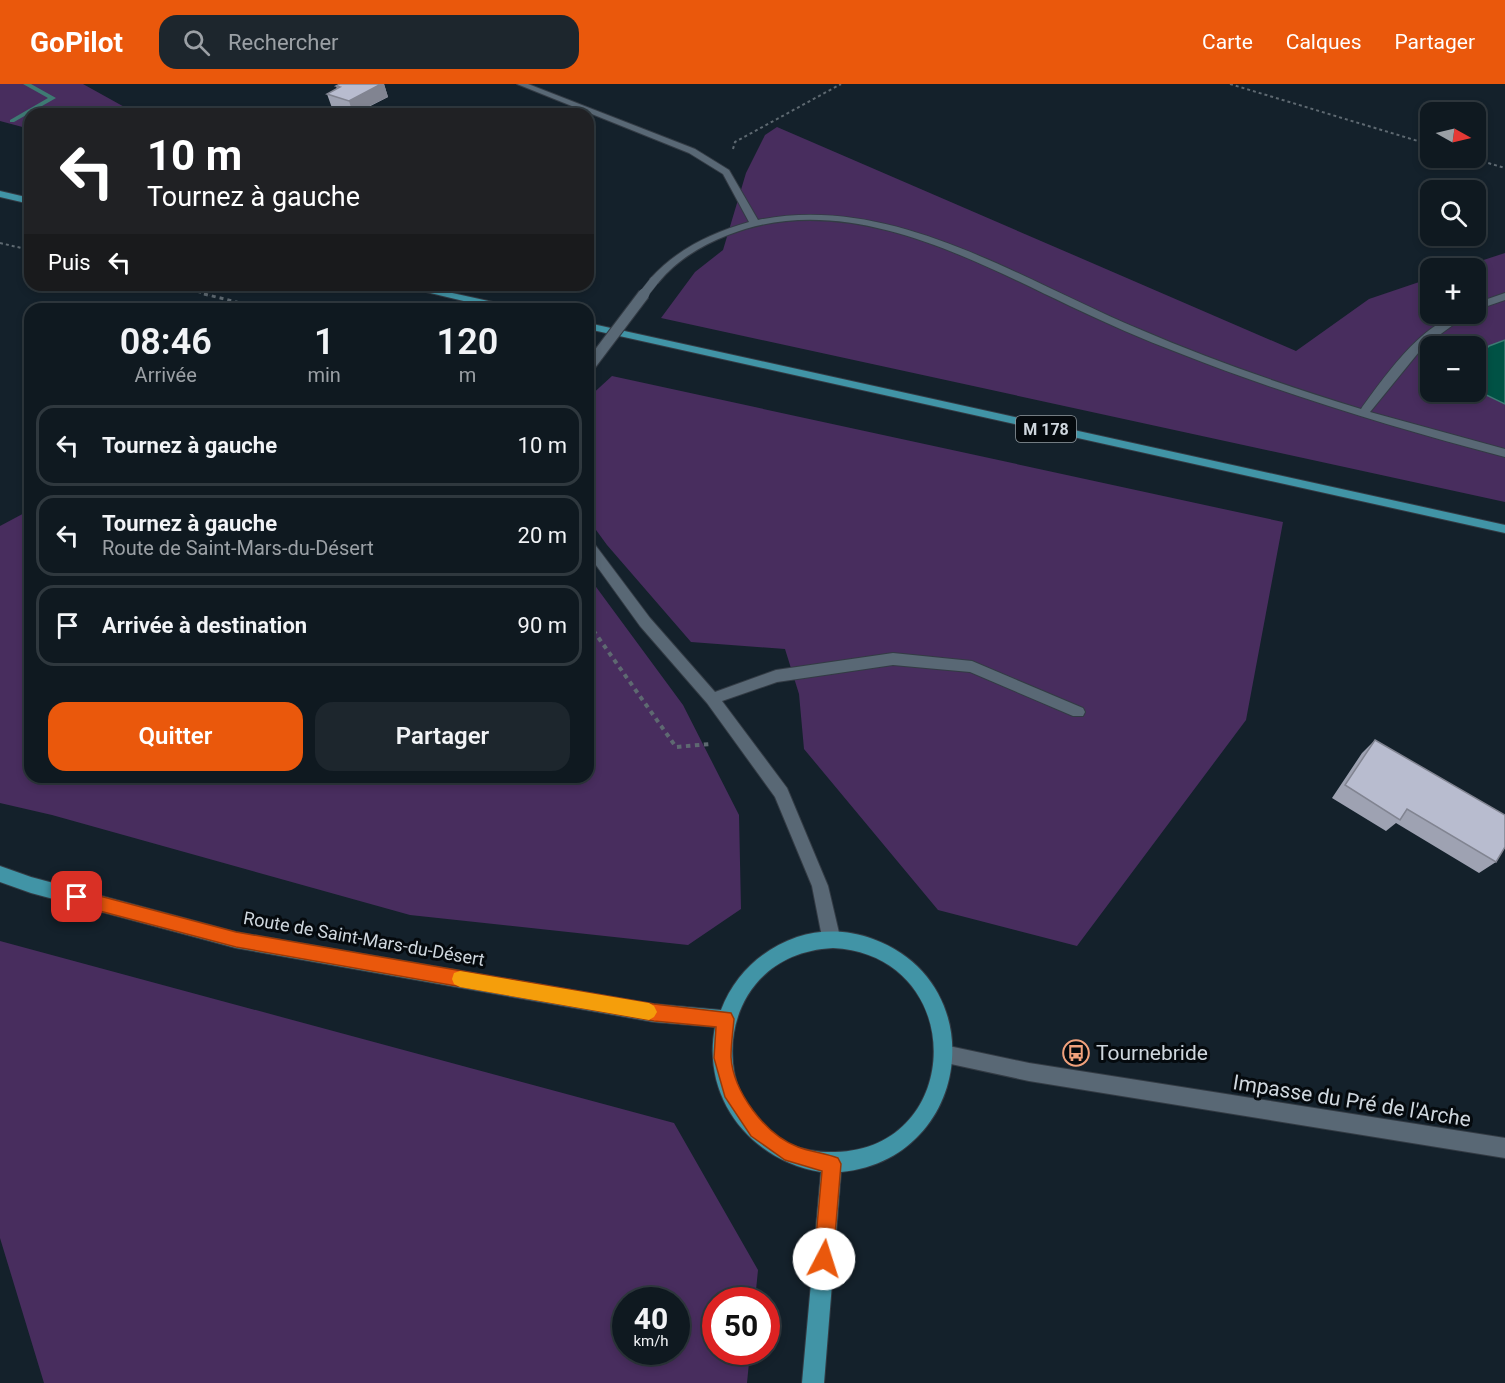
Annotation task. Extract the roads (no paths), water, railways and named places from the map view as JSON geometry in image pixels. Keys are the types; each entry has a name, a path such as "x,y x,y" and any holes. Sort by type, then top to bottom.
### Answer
{"main road":[{"path":"0,194 24,200"},
{"path":"429,291 484,303"},
{"name":"M 178","path":"594,327 1505,529"},
{"name":"Route de Saint-Mars-du-Désert","path":"0,874 32,885 236,940 654,1013 725,1019"},
{"path":"831,937 865,944 896,960 921,985 938,1017 944,1054 940,1088 924,1120 900,1145 868,1160 832,1164 792,1154 758,1130 734,1097 723,1058 725,1019 740,985 765,958 796,942 831,937"},
{"path":"813,1383 832,1164"}],"street":[{"path":"521,84 582,108"},
{"path":"594,113 692,151 726,172 754,222"},
{"path":"594,360 654,280 677,259 713,238 754,222 831,217 874,223 916,234 1135,332 1261,381 1363,414 1505,453"},
{"path":"1486,303 1505,296"},
{"path":"1363,414 1413,349 1446,324"},
{"path":"594,553 645,622 712,699 781,793 820,886 831,937"},
{"path":"712,699 776,676 893,659 972,667 1078,712"},
{"name":"Impasse du Pré de l'Arche","path":"944,1054 1029,1072 1505,1148"}],"waterway":[{"path":"26,84 53,98 35,108"},
{"path":"12,121 24,114"}],"place":[{"name":"Tournebride","path":"1076,1053"}]}
